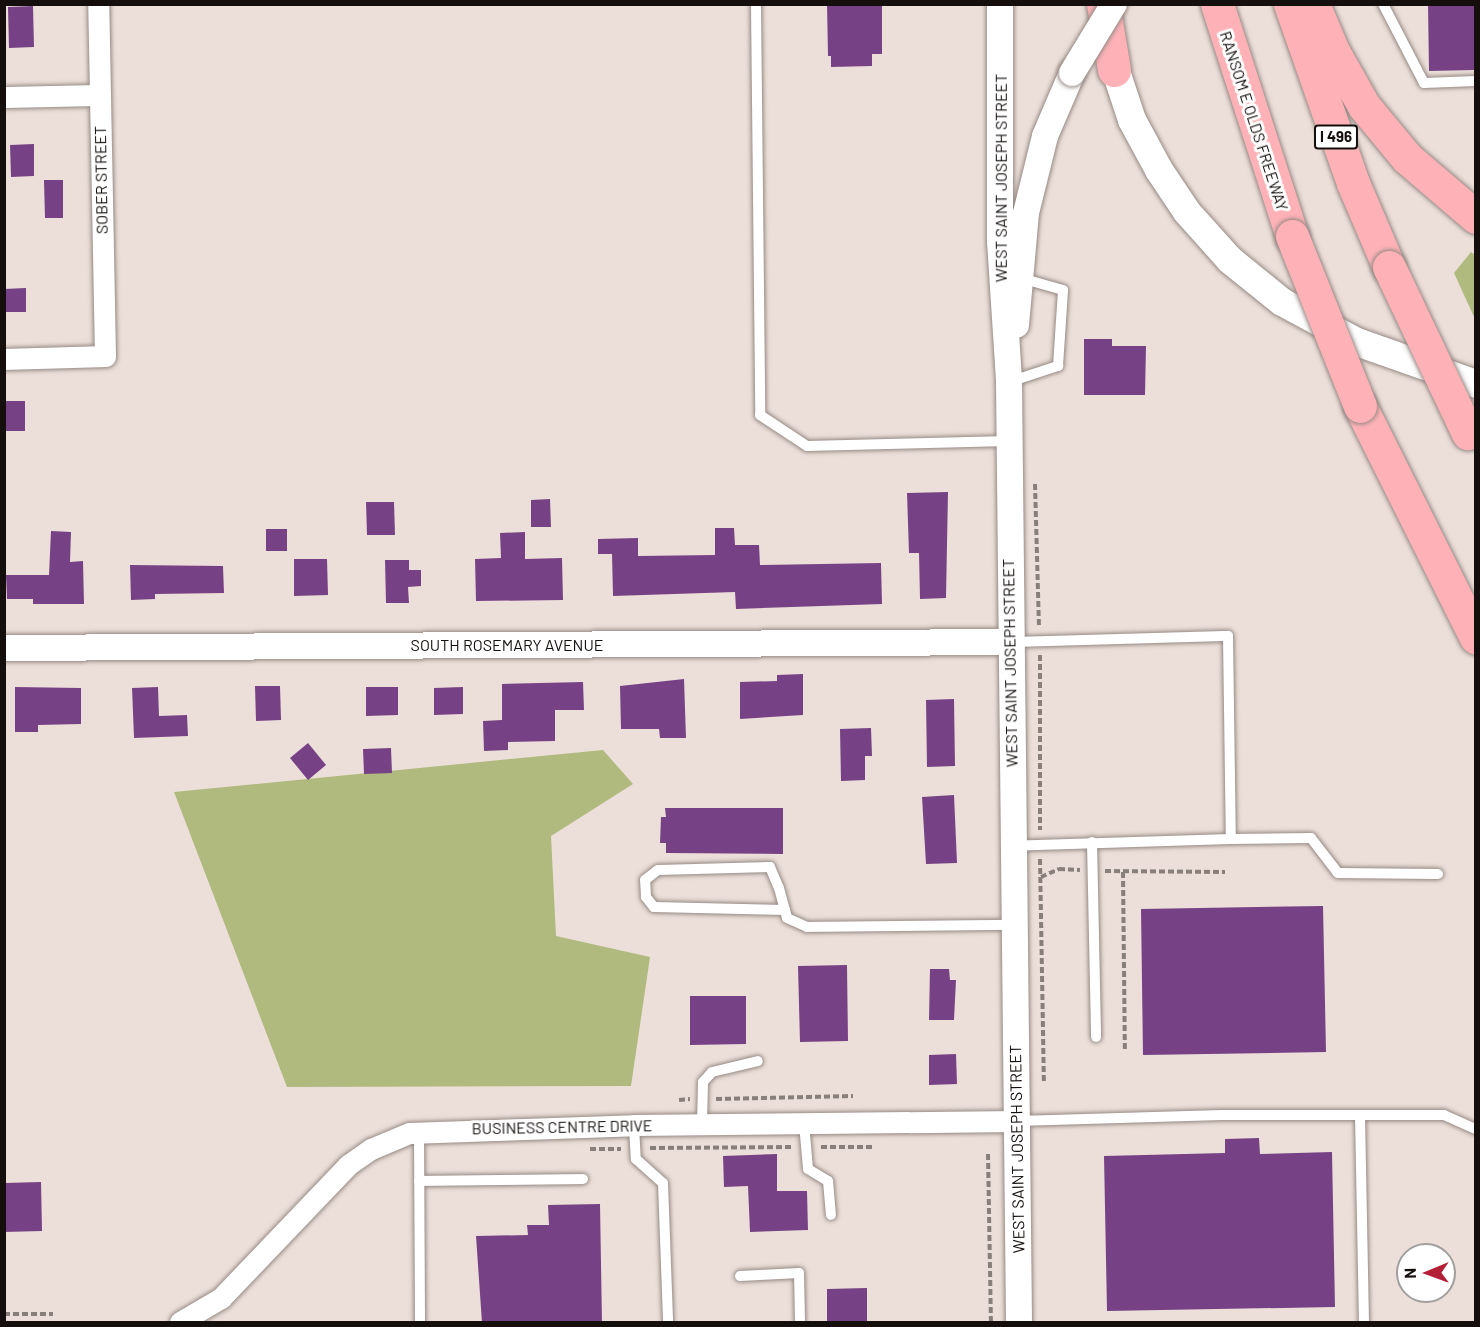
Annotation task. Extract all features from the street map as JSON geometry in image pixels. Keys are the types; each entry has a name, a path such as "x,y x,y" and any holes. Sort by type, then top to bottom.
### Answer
{"highway":[{"path":"1103,4 1114,70"},
{"name":"RANSOM E OLDS FREEWAY","path":"1217,4 1292,236 1360,406 1476,638"},
{"name":"I 496","path":"1290,4 1353,183 1389,267 1472,440"},
{"path":"1313,4 1343,70 1377,122 1433,183 1476,217"}],"main road":[{"path":"1097,4 1114,70 1132,120 1159,170 1187,212 1230,260 1282,302 1357,342 1476,384"}],"street":[{"name":"SOBER STREET","path":"4,358 105,356 98,4"},
{"name":"WEST SAINT JOSEPH STREET","path":"1000,4 1000,241 1008,382 1012,925 1019,1323"},
{"path":"1008,382 1021,278 1026,213 1037,163 1051,118 1072,73 1114,4"},
{"path":"4,97 99,95"},
{"name":"SOUTH ROSEMARY AVENUE","path":"4,648 1009,642"},
{"name":"BUSINESS CENTRE DRIVE","path":"180,1323 235,1285 348,1165 371,1149 419,1132 634,1125 1017,1121"}],"lane":[{"path":"756,4 760,415 807,446 1009,441"},
{"path":"1383,4 1424,83 1476,81"},
{"path":"1008,382 1058,366 1063,290 1021,278"},
{"path":"1009,642 1228,636 1231,839"},
{"path":"1012,846 1092,842 1311,838 1338,873 1438,874"},
{"path":"1092,842 1096,1037"},
{"path":"785,910 654,907 646,897 645,880 658,870 770,867 785,910 787,918 807,927 1012,925"},
{"path":"702,1124 703,1082 712,1072 758,1061"},
{"path":"1360,1115 1364,1323"},
{"path":"1017,1121 1444,1115 1476,1129"},
{"path":"804,1123 808,1169 828,1181 831,1215"},
{"path":"634,1125 636,1159 663,1183 668,1323"},
{"path":"419,1132 420,1323"},
{"path":"419,1182 583,1179"},
{"path":"740,1276 799,1273 800,1323"}],"path":[{"path":"1035,479 1040,641 1040,844 1044,1083"},
{"path":"1041,877 1059,869 1123,872 1225,872"},
{"path":"1123,872 1125,1052"},
{"path":"679,1100 853,1096"},
{"path":"578,1149 874,1147"},
{"path":"988,1154 991,1323"},
{"path":"4,1314 53,1314"}],"green space":[{"path":"1471,252 1475,255 1475,319 1454,273"},
{"path":"603,750 633,784 551,836 556,936 650,957 631,1086 287,1087 174,792"}],"building":[{"path":"827,4 882,4 882,54 872,54 872,66 831,67 831,56 828,56"},
{"path":"1428,4 1476,4 1476,70 1429,71"},
{"path":"33,6 34,47 9,48 8,7"},
{"path":"34,144 34,176 11,177 10,145"},
{"path":"44,180 63,180 63,218 45,218"},
{"path":"26,288 26,312 4,312 4,289"},
{"path":"1084,339 1112,339 1112,346 1146,346 1145,395 1084,395"},
{"path":"4,401 25,401 25,431 4,431"},
{"path":"948,492 946,598 920,599 919,553 909,553 907,493"},
{"path":"550,499 551,527 531,527 531,500"},
{"path":"366,502 394,502 395,535 367,535"},
{"path":"715,528 734,528 735,545 759,545 760,565 881,563 882,604 736,609 735,592 613,596 612,554 598,554 598,539 638,538 638,556 715,555"},
{"path":"266,529 287,529 287,551 266,551"},
{"path":"51,531 71,532 70,562 83,561 84,604 33,604 33,599 7,599 6,575 49,575"},
{"path":"525,532 525,559 562,558 563,600 476,601 475,559 501,558 500,533"},
{"path":"294,559 327,559 328,595 294,596"},
{"path":"385,560 409,560 409,570 421,570 421,586 408,587 409,603 386,603"},
{"path":"130,565 223,566 224,593 155,594 155,599 131,600"},
{"path":"803,674 803,715 740,719 740,682 777,681 777,675"},
{"path":"684,679 686,738 660,738 659,729 621,729 620,686"},
{"path":"583,682 584,710 555,710 555,741 508,742 508,750 484,751 483,721 502,720 502,684"},
{"path":"255,686 280,686 281,720 256,721"},
{"path":"15,687 81,688 81,724 38,725 38,732 15,732"},
{"path":"158,687 159,716 187,715 188,736 134,738 132,688"},
{"path":"366,687 398,687 398,715 366,716"},
{"path":"463,687 463,714 434,715 434,688"},
{"path":"954,699 955,766 927,767 926,700"},
{"path":"871,728 872,756 865,756 865,780 841,781 840,729"},
{"path":"308,743 326,765 308,780 290,758"},
{"path":"391,748 392,773 364,774 363,749"},
{"path":"954,795 957,863 926,864 922,797"},
{"path":"665,808 783,808 783,854 666,853 666,843 660,843 661,817 666,817"},
{"path":"1323,906 1326,1052 1143,1055 1141,909"},
{"path":"847,965 848,1041 800,1042 798,966"},
{"path":"930,969 949,969 950,980 956,980 954,1020 929,1020"},
{"path":"690,996 746,996 746,1044 690,1045"},
{"path":"956,1054 957,1084 929,1085 929,1055"},
{"path":"1259,1138 1260,1154 1332,1152 1335,1307 1107,1311 1104,1156 1225,1153 1225,1139"},
{"path":"777,1154 777,1191 807,1191 808,1230 750,1232 748,1186 724,1187 723,1156"},
{"path":"41,1182 42,1231 4,1232 4,1183"},
{"path":"600,1204 602,1323 482,1323 476,1236 528,1235 527,1225 549,1225 548,1205"},
{"path":"867,1288 867,1323 827,1323 827,1289"}]}
